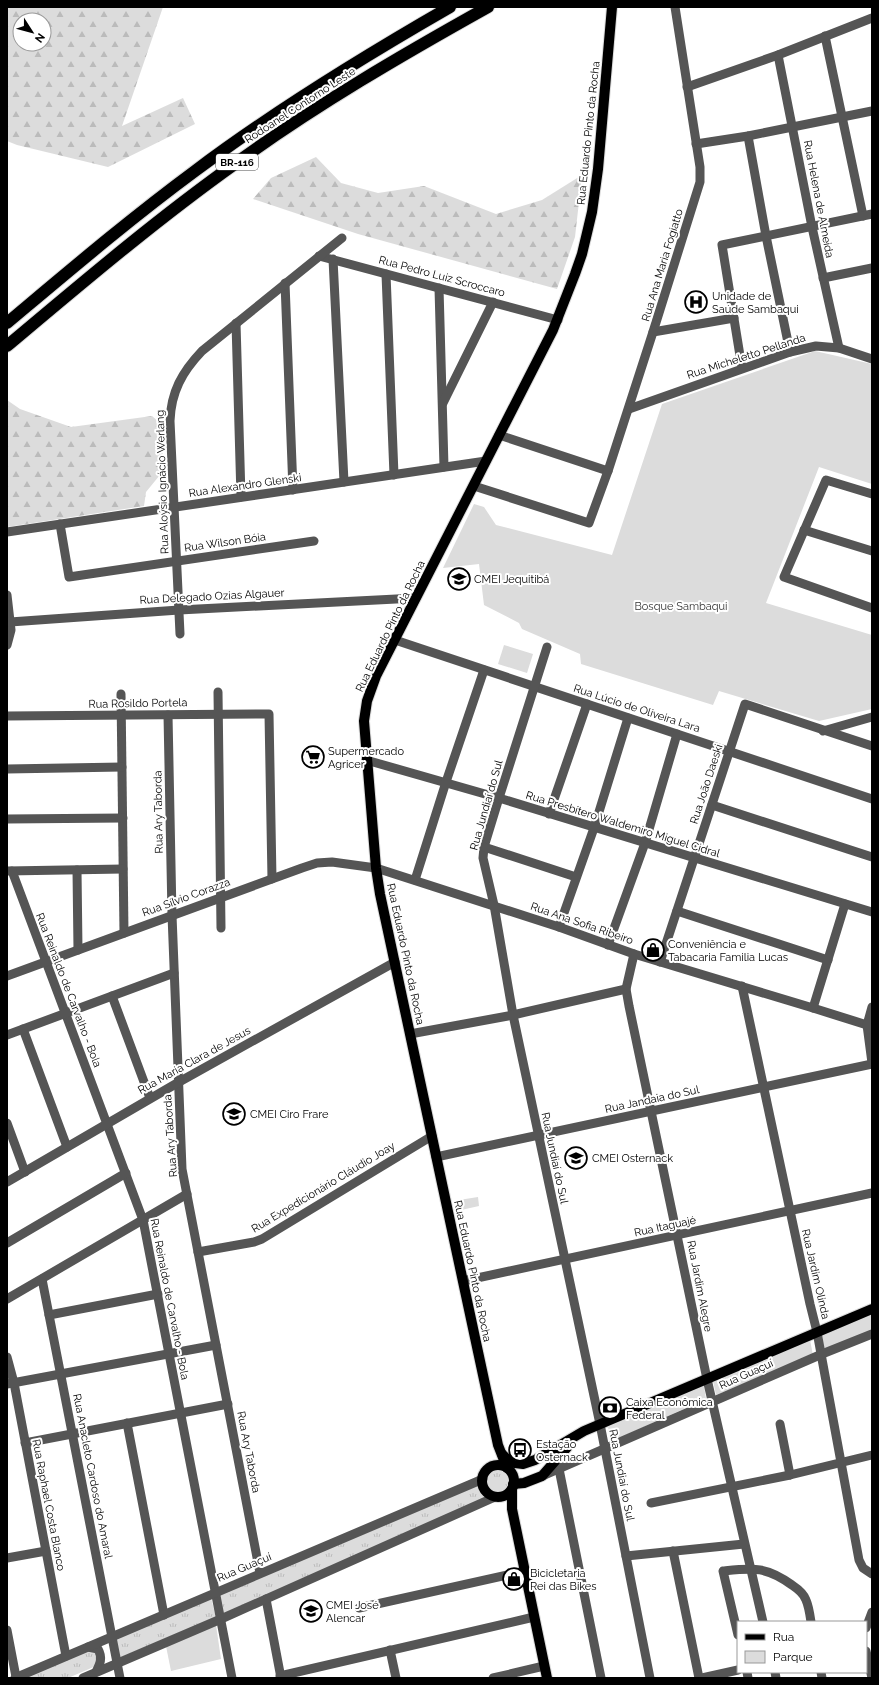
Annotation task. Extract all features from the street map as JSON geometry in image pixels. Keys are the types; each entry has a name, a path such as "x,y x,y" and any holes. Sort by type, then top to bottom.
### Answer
{"highway":[{"name":"Rodoanel Contorno Leste","path":"7,323 134,218 228,147 345,69 450,7"},
{"name":"Rodoanel Contorno Leste","path":"7,346 142,233 237,162 354,85 488,7"}],"main road":[{"name":"Rua Eduardo Pinto da Rocha","path":"508,1470 499,1448 380,894 376,868 366,760 364,721 366,701 376,676 558,320 582,254 594,199 598,169 612,7"},
{"name":"Rua Guaçuí","path":"508,1470 519,1464 527,1463 546,1455 580,1433 600,1424 872,1309"},
{"name":"Rua Guaçuí","path":"513,1487 542,1476 580,1433"},
{"name":"Rua Eduardo Pinto da Rocha","path":"491,1467 499,1448"},
{"path":"499,1448 508,1460 519,1464"},
{"path":"542,1476 549,1465 546,1455"},
{"path":"512,1509 497,1497 487,1492 483,1484 483,1479 484,1474 491,1467 496,1466 508,1470 513,1475 512,1509 547,1678"},
{"path":"497,1497 506,1495 513,1487"}],"street":[{"name":"Rua Ana Maria Fogiatto","path":"474,486 590,523 629,409 698,188 700,174 675,7"},
{"path":"687,87 872,20"},
{"path":"742,368 722,245 868,215 842,116 825,36"},
{"name":"Rua Helena de Almeida","path":"778,55 812,227 839,348"},
{"path":"696,144 748,136 872,111"},
{"path":"748,136 766,236 790,352"},
{"name":"Rua Aloýsio Ignácio Werlang","path":"180,634 170,421 174,392 184,372 196,357 342,238"},
{"name":"Rua Pedro Luiz Scroccaro","path":"320,256 558,320"},
{"path":"334,259 344,482"},
{"path":"823,278 872,268"},
{"path":"386,274 394,475"},
{"path":"285,283 293,490"},
{"path":"439,288 444,467"},
{"path":"442,404 493,302"},
{"path":"653,332 734,318"},
{"path":"236,323 242,497"},
{"name":"Rua Micheletto Pellanda","path":"629,409 742,368 790,352 816,346 839,348 872,359"},
{"path":"499,435 608,471"},
{"name":"Rua Alexandro Glenski","path":"7,532 486,461"},
{"path":"872,494 826,480 784,577 872,608"},
{"name":"Rua Wilson Bóia","path":"60,524 69,577 314,541"},
{"path":"804,530 872,551"},
{"path":"7,595 10,622 10,636 7,645"},
{"name":"Rua Delegado Ozias Algauer","path":"10,622 179,610 416,598"},
{"name":"Rua Lúcio de Oliveira Lara","path":"395,640 872,799"},
{"name":"Rua Jundiaí do Sul","path":"547,647 484,847 484,858 513,1015 600,1424 650,1678"},
{"path":"415,880 484,670"},
{"path":"218,692 221,928"},
{"path":"121,694 124,933"},
{"path":"549,814 587,704"},
{"name":"Rua João Daeski","path":"660,962 712,805 728,751 745,704 824,731"},
{"name":"Rua Rosildo Portela","path":"7,716 269,714 272,879"},
{"name":"Rua Ary Taborda","path":"168,715 172,915 182,1169 260,1573"},
{"path":"824,731 872,717"},
{"path":"559,927 594,828 628,718"},
{"path":"824,731 872,746"},
{"path":"608,945 645,843 676,734"},
{"name":"Rua Presbítero Waldemiro Miguel Cidral","path":"366,760 446,782 872,912"},
{"path":"7,769 122,767"},
{"path":"712,805 872,857"},
{"path":"7,819 122,818"},
{"path":"484,847 576,877"},
{"name":"Rua Sílvio Corazza","path":"7,976 309,866 324,862 339,862 376,868"},
{"name":"Rua Ana Sofia Ribeiro","path":"376,868 559,927 634,954 869,1025"},
{"path":"77,870 78,950"},
{"path":"9,871 123,870"},
{"name":"Rua Reinaldo de Carvalho - Bola","path":"9,871 46,961 143,1220 232,1678"},
{"path":"813,1008 845,904"},
{"path":"677,911 828,960"},
{"name":"Rua Jardim Alegre","path":"634,954 626,989 707,1379 763,1621"},
{"name":"Rua Maria Clara de Jesus","path":"7,1182 150,1098 395,962"},
{"path":"7,1035 174,973"},
{"name":"Rua Jardim Olinda","path":"742,986 822,1354 859,1560 863,1568 872,1574"},
{"path":"410,1034 513,1015 626,989"},
{"path":"112,996 150,1098"},
{"path":"872,1007 869,1025 872,1063"},
{"path":"23,1029 66,1147"},
{"name":"Rua Jandaia do Sul","path":"436,1157 652,1112 872,1063"},
{"path":"7,1123 25,1172"},
{"name":"Rua Expedicionário Cláudio Joay","path":"198,1252 258,1240 432,1136"},
{"path":"7,1243 126,1173"},
{"name":"Rua Itaguajé","path":"463,1281 678,1236 872,1193"},
{"path":"7,1299 187,1194"},
{"name":"Rua Anacleto Cardoso do Amaral","path":"42,1279 120,1678"},
{"path":"49,1315 158,1294"},
{"name":"Rua Guaçuí","path":"542,1476 822,1354 872,1334"},
{"path":"10,1384 216,1345"},
{"name":"Rua Raphael Costa Blanco","path":"7,1358 10,1384 25,1443 66,1656"},
{"path":"25,1443 228,1404"},
{"path":"126,1423 164,1615"},
{"path":"780,1424 790,1475"},
{"path":"651,1503 790,1475 872,1455"},
{"path":"559,1469 601,1678"},
{"name":"Rua Guaçuí","path":"15,1678 483,1479"},
{"path":"83,1678 266,1600 497,1497"},
{"path":"626,1556 744,1544"},
{"path":"7,1558 46,1551"},
{"path":"673,1551 699,1678"},
{"path":"737,1631 723,1571 750,1568 766,1570 775,1574 798,1589 806,1600 811,1621"},
{"path":"359,1608 525,1570"},
{"path":"266,1600 280,1677 534,1617"},
{"path":"867,1625 872,1612"},
{"path":"7,1630 15,1678"},
{"path":"88,1647 98,1649 100,1653 100,1664 96,1672"},
{"path":"390,1650 396,1678"},
{"path":"867,1655 872,1678"},
{"path":"492,1678 544,1666"},
{"path":"702,1678 737,1670"}],"green space":[{"path":"7,7 163,7 122,126 183,98 195,124 108,167 17,145 7,141"},
{"path":"316,157 341,183 378,193 424,186 496,214 542,200 582,175 575,237 557,289 358,234 253,199 271,178"},
{"name":"Bosque Sambaqui","path":"815,351 872,364 872,484 819,467 766,603 872,635 872,709 819,721 719,691 713,705 581,664 580,654 522,629 519,623 484,605 479,564 443,568 474,504 484,507 496,525 612,555 662,404"},
{"path":"7,400 20,409 71,427 152,416 160,423 164,470 146,492 144,506 7,527"},
{"path":"504,645 533,654 527,673 498,664"},
{"path":"478,1197 479,1206 461,1210 459,1200"},
{"path":"872,1315 872,1330 824,1350 822,1335"},
{"path":"810,1340 813,1355 716,1395 713,1381"},
{"path":"704,1386 706,1399 610,1442 608,1426"},
{"path":"498,1469 507,1473 511,1482 507,1491 498,1495 489,1491 485,1482 489,1473"},
{"path":"479,1485 486,1498 223,1614 219,1595"},
{"path":"211,1598 216,1617 119,1658 115,1638"},
{"path":"216,1625 221,1659 171,1671 166,1646"},
{"path":"92,1649 97,1654 96,1666 68,1678 24,1678"}],"place":[{"name":"Unidade de Saúde Sambaqui","path":"696,302"},
{"name":"CMEI Jequitibá","path":"459,579"},
{"name":"Supermercado Agricer","path":"313,757"},
{"name":"Conveniência e Tabacaria Familia Lucas","path":"653,950"},
{"name":"CMEI Ciro Frare","path":"234,1114"},
{"name":"CMEI Osternack","path":"576,1158"},
{"name":"Caixa Econômica Federal","path":"610,1408"},
{"name":"Estação Osternack","path":"520,1450"},
{"name":"Bicicletaria Rei das Bikes","path":"514,1579"},
{"name":"CMEI José Alencar","path":"311,1611"}]}
